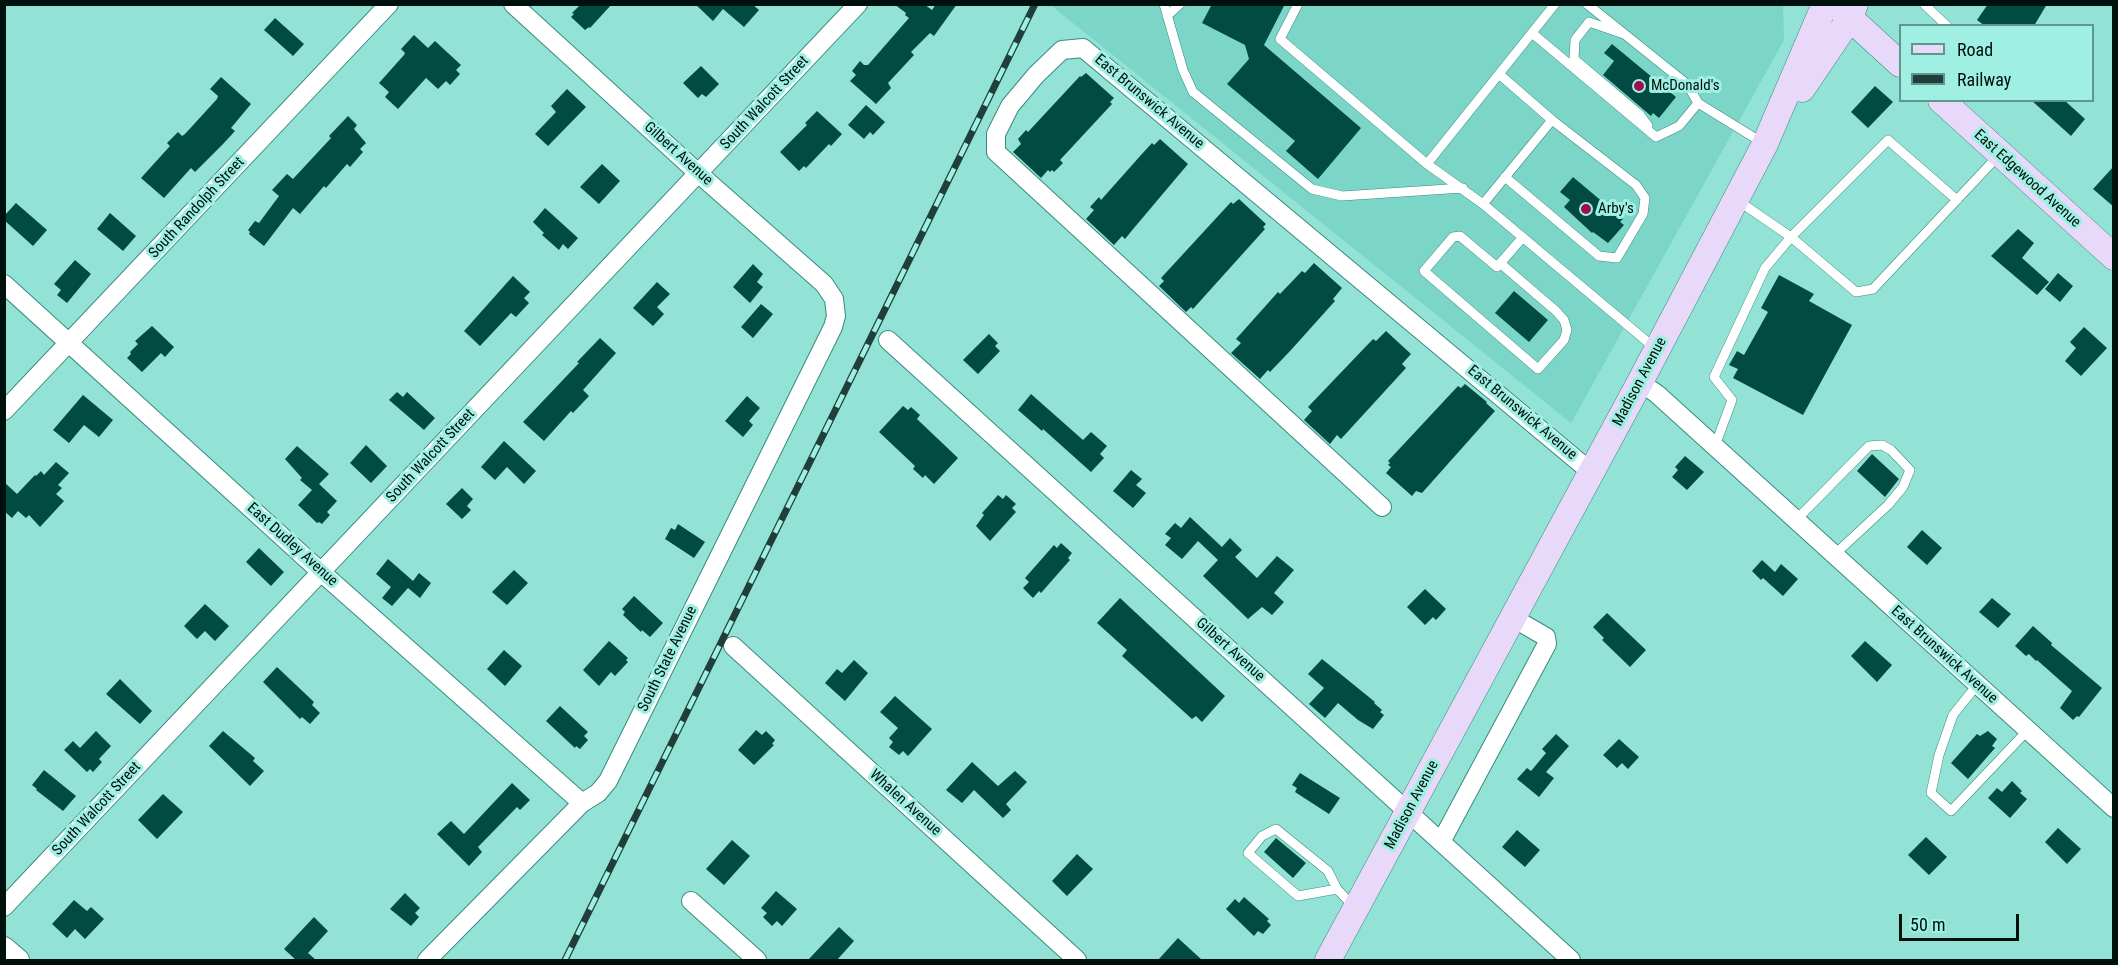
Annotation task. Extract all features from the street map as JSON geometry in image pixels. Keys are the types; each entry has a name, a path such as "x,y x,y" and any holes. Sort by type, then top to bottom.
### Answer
{"main road":[{"name":"Madison Avenue","path":"1765,144 1826,4"},
{"name":"Madison Avenue","path":"1328,960 1592,472 1765,144 1847,9"},
{"path":"1847,9 1899,63"},
{"name":"East Edgewood Avenue","path":"1952,106 2000,154 2114,257"}],"street":[{"name":"South Randolph Street","path":"4,411 389,4"},
{"name":"Gilbert Avenue","path":"513,4 698,173 824,284 831,291 837,307"},
{"name":"South Walcott Street","path":"4,907 858,4"},
{"name":"East Brunswick Avenue","path":"1382,507 996,152 996,134 1010,106 1036,75 1062,50 1083,48 1592,472"},
{"name":"East Dudley Avenue","path":"4,284 321,572 582,803"},
{"name":"South State Avenue","path":"427,960 582,803 598,792 608,781 833,327 837,307"},
{"name":"Gilbert Avenue","path":"888,340 1571,960"},
{"name":"East Brunswick Avenue","path":"1640,382 1657,394 1715,446 2114,808"},
{"path":"1441,842 1547,644 1546,637 1513,618"},
{"name":"Whalen Avenue","path":"733,646 1077,960"},
{"path":"691,901 757,960"},
{"path":"4,948 18,960"}],"lane":[{"path":"1164,4 1183,70 1193,92 1312,189 1342,196 1462,188"},
{"path":"1167,16 1180,4"},
{"path":"1298,4 1280,39 1427,164 1483,204 1657,350"},
{"path":"1587,4 1688,85 1698,103 1765,144"},
{"path":"1924,4 1945,24"},
{"path":"1427,164 1554,5"},
{"path":"1624,34 1589,22 1575,40 1574,59 1640,114 1656,137"},
{"path":"1532,33 1656,137"},
{"path":"1499,74 1552,120 1636,185 1645,198 1643,214 1617,258 1599,256 1505,177"},
{"path":"1656,137 1679,126 1698,103"},
{"path":"1483,204 1552,120"},
{"path":"1715,446 1732,400 1714,377 1765,268 1791,237 1888,140 1957,200"},
{"path":"1736,199 1791,237 1856,292 1873,289 2000,154"},
{"path":"1500,263 1564,320 1567,330 1564,340 1538,369 1424,271 1453,237 1460,236 1497,267 1500,263 1522,237"},
{"path":"1796,520 1869,446 1882,445 1891,450 1910,470 1902,487 1888,505 1834,555"},
{"path":"1977,685 1953,715 1939,755 1931,793 1950,811 2028,730"},
{"path":"1337,889 1298,896 1248,853 1262,836 1276,829 1328,872 1337,889 1356,909"}],"shaded area":[{"path":"1054,4 1783,4 1784,40 1571,423 1053,7"}],"building":[{"path":"581,4 612,4 590,28 585,30 571,17"},
{"path":"695,4 752,4 759,10 744,27 723,9 713,21"},
{"path":"894,4 924,4 932,10 936,4 957,4 934,36 930,33 911,52 914,55 888,83 891,88 876,104 850,81 856,75 852,71 860,61 868,65 909,18"},
{"path":"1212,4 1285,4 1264,45 1361,128 1318,179 1286,151 1295,141 1227,84 1249,59 1245,45 1202,23"},
{"path":"1988,4 2047,4 2035,24 1982,24 1977,20"},
{"path":"275,18 304,44 293,56 264,30"},
{"path":"414,35 428,48 435,41 461,65 456,70 460,74 450,85 446,81 438,89 426,78 398,109 385,97 389,92 379,83 404,55 401,49"},
{"name":"McDonald's","path":"1612,44 1676,97 1659,118 1653,113 1651,116 1603,75 1614,61 1604,53"},
{"path":"701,66 719,84 706,97 702,94 698,98 683,83"},
{"path":"1086,73 1114,98 1110,102 1112,104 1060,160 1063,163 1054,172 1048,170 1041,178 1013,152 1021,144 1018,139 1026,130 1028,132 1080,76"},
{"path":"221,77 251,104 231,128 235,131 223,144 195,172 191,168 164,198 141,178 170,146 167,143 178,132 182,136 185,134 217,99 218,96 210,89"},
{"path":"1875,86 1893,102 1868,128 1851,112"},
{"path":"567,89 586,107 548,146 535,134 556,112 551,106"},
{"path":"2033,102 2066,102 2085,119 2071,136"},
{"path":"866,105 885,122 873,135 870,132 864,139 848,125"},
{"path":"817,111 842,134 806,168 804,166 799,171 780,152 807,125 805,123"},
{"path":"348,116 357,125 354,129 366,143 360,149 363,152 350,167 347,164 326,188 324,186 300,214 293,208 264,246 249,234 248,230 255,221 259,223 279,196 272,190 287,174 293,179"},
{"path":"1160,139 1188,164 1125,239 1122,236 1114,245 1086,219 1094,210 1090,207 1099,197 1101,200 1152,143 1154,145"},
{"path":"602,164 620,181 599,204 580,187"},
{"path":"2114,166 2114,207 2093,189"},
{"path":"1573,177 1623,219 1620,222 1624,225 1608,243 1592,233 1564,207 1570,200 1560,192"},
{"path":"1239,199 1266,224 1263,227 1265,229 1193,309 1191,307 1186,312 1159,286 1164,281 1161,278 1231,202 1233,204"},
{"path":"16,203 47,230 33,246 4,220 4,216"},
{"path":"545,208 578,238 568,249 563,244 559,250 542,235 544,233 533,222"},
{"path":"110,213 136,236 123,251 97,229"},
{"path":"2018,229 2034,243 2022,258 2049,282 2037,295 1991,256"},
{"path":"75,260 91,274 67,303 57,295 61,290 54,284"},
{"path":"1314,263 1342,288 1333,299 1335,301 1291,350 1260,379 1231,353 1241,343 1236,339 1278,292 1280,294 1302,271 1305,273"},
{"path":"753,264 763,274 757,282 763,287 750,303 733,287"},
{"path":"2058,273 2073,286 2060,302 2045,289"},
{"path":"1779,275 1814,294 1809,301 1852,325 1803,415 1733,378 1738,369 1729,365 1737,351 1744,355 1768,312 1761,308"},
{"path":"513,276 530,292 524,298 529,303 516,317 511,313 480,346 464,331"},
{"path":"657,282 670,294 657,307 664,314 653,326 633,308"},
{"path":"1514,291 1548,320 1529,342 1495,313"},
{"path":"761,304 773,314 753,338 741,327"},
{"path":"152,326 174,347 165,357 161,353 142,372 127,358 138,344 135,341"},
{"path":"2084,327 2107,348 2081,376 2065,361 2076,348 2070,342"},
{"path":"1386,331 1411,354 1402,364 1406,368 1341,439 1337,435 1330,444 1304,420 1312,411 1308,407 1373,339 1376,341"},
{"path":"989,334 998,343 995,346 1000,351 978,374 963,360"},
{"path":"600,338 616,353 583,390 589,396 573,413 571,411 544,441 523,422"},
{"path":"1465,384 1495,411 1422,493 1416,491 1412,496 1386,473 1391,467 1388,461 1458,386 1461,388"},
{"path":"397,392 403,397 407,392 435,418 424,430 389,400"},
{"path":"1031,394 1083,440 1091,432 1107,446 1100,454 1104,458 1091,472 1018,410"},
{"path":"83,395 113,420 99,437 84,425 69,443 53,430"},
{"path":"747,396 760,408 749,421 753,425 743,437 725,421"},
{"path":"903,406 908,410 911,407 920,415 917,419 958,458 934,484 925,475 923,478 913,469 915,466 879,432"},
{"path":"504,441 536,471 524,484 507,467 495,480 481,467"},
{"path":"366,445 387,466 371,483 350,463"},
{"path":"297,446 329,474 319,484 337,501 327,512 330,515 322,524 317,523 298,505 312,490 300,480 302,478 285,459"},
{"path":"1872,454 1899,479 1885,497 1857,471"},
{"path":"1685,456 1704,472 1687,490 1672,477 1678,470 1675,467"},
{"path":"56,462 69,473 58,485 62,488 56,494 64,501 40,527 29,515 26,518 18,511 12,518 4,511 4,482 17,494 35,475 41,471 44,475"},
{"path":"1131,470 1142,479 1136,485 1146,493 1133,508 1113,491"},
{"path":"462,488 473,499 467,506 471,510 462,519 446,504"},
{"path":"998,495 1003,499 1006,495 1016,504 1012,508 1016,512 990,541 976,526 984,515 982,513"},
{"path":"1190,517 1222,547 1230,538 1242,550 1235,557 1257,578 1277,556 1294,570 1274,593 1284,602 1272,615 1262,607 1248,619 1203,576 1218,560 1198,541 1182,559 1165,545 1171,538 1165,534 1175,523 1181,528"},
{"path":"678,524 705,542 694,558 665,539 671,528 675,530"},
{"path":"1922,530 1942,548 1927,565 1907,547"},
{"path":"1061,543 1072,553 1068,558 1070,560 1041,593 1039,591 1033,598 1023,588 1029,582 1025,578 1054,545 1057,548"},
{"path":"259,548 284,572 271,586 246,562"},
{"path":"388,559 413,581 419,573 431,583 420,598 408,588 392,606 382,598 391,587 376,574"},
{"path":"1762,560 1775,572 1781,564 1798,579 1783,596 1752,571"},
{"path":"514,570 528,583 507,605 492,592"},
{"path":"1425,589 1446,609 1436,620 1433,617 1425,625 1407,607"},
{"path":"634,596 663,623 650,637 642,630 641,632 623,615 625,612 622,609"},
{"path":"1120,598 1225,696 1202,722 1196,716 1192,719 1122,656 1127,650 1097,623"},
{"path":"1992,598 2011,614 1998,628 1979,612"},
{"path":"205,604 229,626 215,641 205,631 197,639 184,626"},
{"path":"1607,613 1646,650 1630,667 1602,640 1604,638 1593,627"},
{"path":"2033,626 2052,643 2051,645 2102,688 2079,717 2073,720 2060,708 2072,691 2037,660 2029,654 2026,656 2015,646"},
{"path":"609,641 628,658 626,660 628,662 615,676 611,672 599,686 583,670"},
{"path":"1865,641 1892,665 1877,682 1851,656"},
{"path":"504,650 522,666 505,686 487,669"},
{"path":"1322,659 1382,710 1380,712 1384,715 1373,729 1338,703 1325,718 1309,704 1324,688 1308,674"},
{"path":"854,660 868,673 845,701 825,683 837,669 842,673"},
{"path":"277,667 314,702 312,705 320,713 310,724 302,717 300,719 263,682"},
{"path":"120,679 152,711 140,724 106,694"},
{"path":"895,696 932,729 908,756 903,751 899,755 889,747 893,742 889,738 898,728 880,712"},
{"path":"560,706 588,732 584,736 588,740 580,749 576,746 575,748 546,721"},
{"path":"756,730 762,735 766,731 775,740 772,744 774,745 754,765 738,750"},
{"path":"96,731 111,746 99,759 102,762 93,772 90,769 87,772 64,750 73,741 80,748"},
{"path":"223,731 255,758 253,761 264,771 250,786 209,746"},
{"path":"1988,731 1997,739 1992,746 1995,748 1968,779 1951,763 1977,734 1980,736"},
{"path":"1556,734 1569,746 1546,772 1554,778 1539,797 1517,779 1527,768 1531,771 1546,753 1542,749"},
{"path":"1619,739 1639,757 1628,769 1622,763 1617,768 1603,755"},
{"path":"972,762 998,786 1015,771 1027,782 1006,804 1011,810 1003,818 974,790 962,803 946,790"},
{"path":"44,770 76,796 63,811 32,785"},
{"path":"1300,773 1340,798 1329,814 1295,792 1297,788 1292,785"},
{"path":"2012,781 2027,799 2010,818 1988,798 1997,788 2002,792"},
{"path":"512,783 530,800 520,810 517,807 478,847 482,852 469,866 437,834 451,821 464,834"},
{"path":"163,794 183,812 157,839 138,820"},
{"path":"2058,828 2081,849 2067,864 2045,842"},
{"path":"1517,830 1540,850 1525,867 1502,847"},
{"path":"1926,837 1947,857 1929,875 1908,855"},
{"path":"1276,838 1306,863 1293,878 1264,852"},
{"path":"732,840 750,856 724,885 706,869"},
{"path":"1077,854 1093,869 1067,896 1052,881"},
{"path":"776,891 797,909 782,926 777,921 772,926 763,917 767,913 761,908"},
{"path":"405,893 420,908 415,913 419,917 411,926 390,909"},
{"path":"1244,897 1269,919 1267,921 1271,925 1263,934 1258,931 1254,936 1226,909 1235,899 1239,903"},
{"path":"74,900 87,911 91,907 104,919 85,939 75,929 67,938 52,924"},
{"path":"314,917 328,931 308,953 316,960 296,960 284,949"},
{"path":"839,927 854,941 837,960 808,960"},
{"path":"1178,938 1202,960 1158,960"}],"railway":[{"path":"565,960 1035,4"}],"place":[{"name":"McDonald's","path":"1639,86"},
{"name":"Arby's","path":"1586,209"}]}
